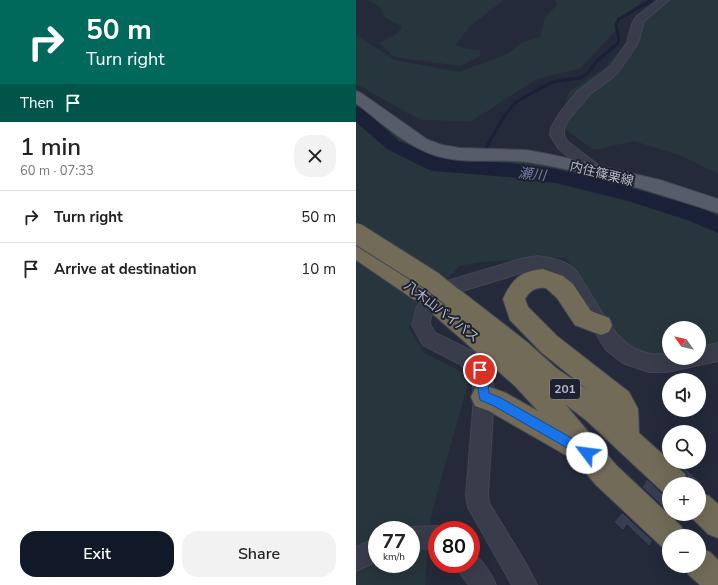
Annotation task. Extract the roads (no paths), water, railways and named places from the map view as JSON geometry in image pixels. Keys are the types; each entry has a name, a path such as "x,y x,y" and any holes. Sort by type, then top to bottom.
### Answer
{"highway":[{"name":"八木山バイパス","path":"356,233 432,281 447,303 546,401 606,475 664,529"},
{"name":"八木山バイパス","path":"362,253 421,292 447,303 518,350 547,376 596,412 667,477"},
{"path":"601,325 583,318 565,290 556,282 548,279 540,278 526,282 520,287 514,299 518,313 548,344 620,401 625,409 626,439"},
{"path":"484,397 497,402 587,453"},
{"path":"706,513 718,524"},
{"path":"706,570 718,581"}],"main road":[{"name":"内住篠栗線","path":"356,96 422,144 440,151 460,154 526,156 660,188 718,206"}],"street":[{"path":"596,172 592,166 559,142 557,129 581,95 592,85 610,73 622,58 634,40 637,23 640,18 664,0"},
{"path":"525,585 479,507 477,495 484,397 483,381 480,370 467,358 429,339 421,325 423,313 443,289 521,266 538,264 555,266 569,274 612,344 630,357 649,363 662,363"},
{"path":"706,355 718,352"},
{"path":"356,559 368,553"},
{"path":"474,573 484,585"}],"waterway":[{"path":"488,144 505,115 516,102 548,84 557,81 580,78 588,73 598,60 617,44 619,40 616,25 619,19 652,0"},
{"name":"瀬川","path":"356,112 393,145 434,164 519,171 555,176 628,194 697,215 718,225"},
{"path":"473,168 489,143"}]}
